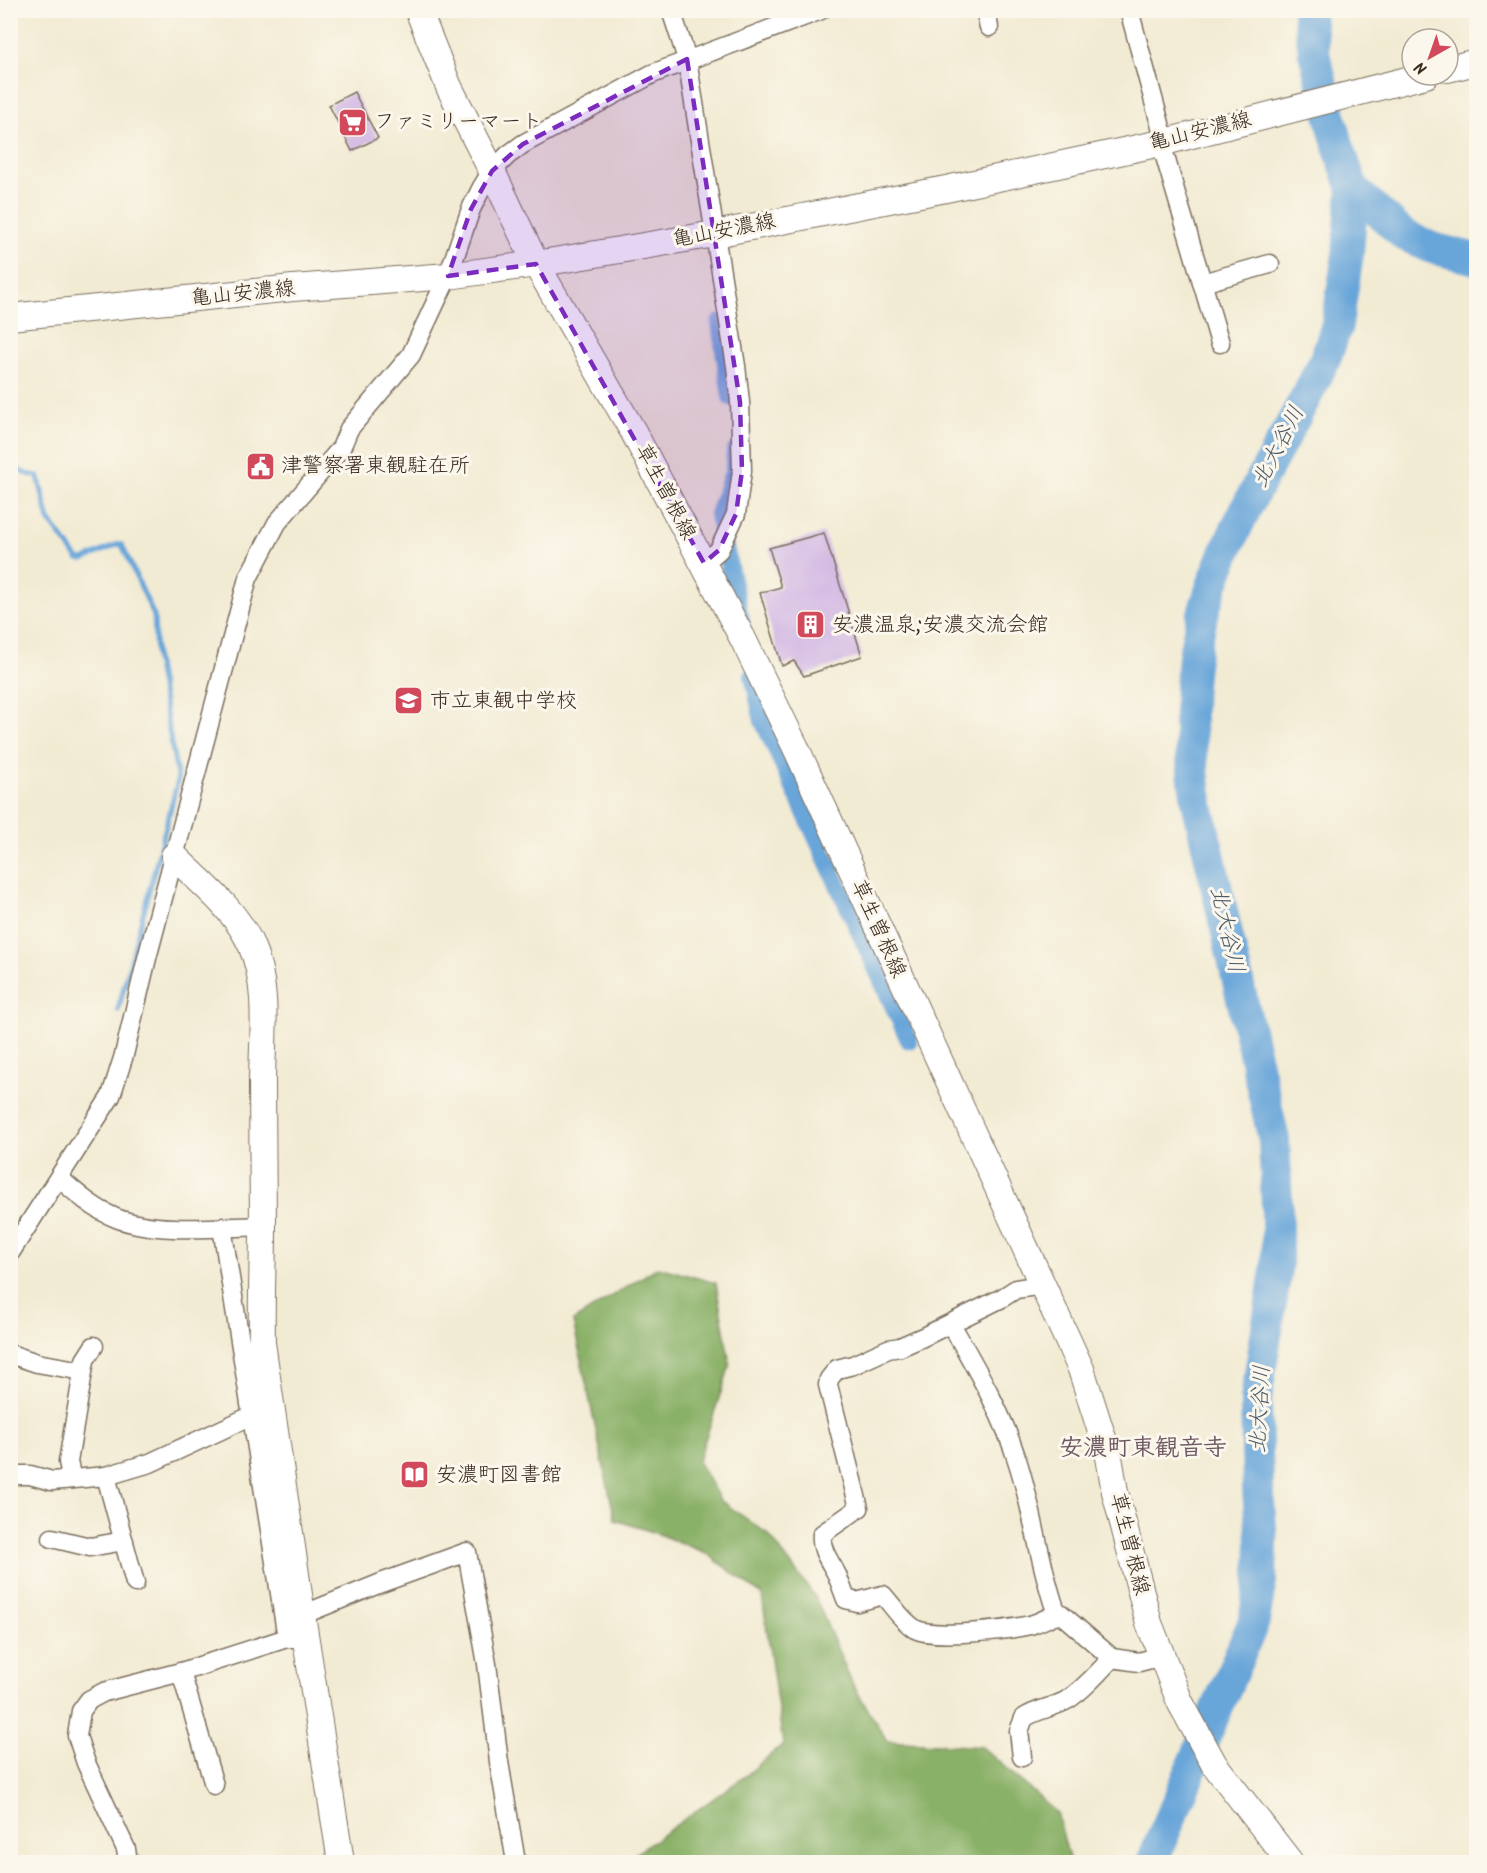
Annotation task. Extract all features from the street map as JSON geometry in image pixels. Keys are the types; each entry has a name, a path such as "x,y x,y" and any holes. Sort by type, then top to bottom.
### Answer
{"main road":[{"name":"草生曽根線","path":"418,10 449,87 536,264 634,433 704,563 796,748 1081,1369 1098,1417 1149,1623 1180,1702 1214,1764 1290,1863"},
{"path":"1460,66 1476,62"},
{"name":"亀山安濃線","path":"10,317 292,288 448,276 536,264 715,234 946,189 1163,142 1400,82"},
{"path":"174,856 234,917 243,929 256,956 262,996 263,1226 260,1299 262,1343 298,1630 342,1863"}],"street":[{"path":"671,10 687,59 740,402 742,471 736,514 719,550 704,563"},
{"path":"10,1253 111,1096 124,1055 248,578 277,523 341,448 349,429 411,355 448,276 471,209 492,171 508,154 523,144 652,74 821,10"},
{"path":"1129,10 1163,142 1220,343"},
{"path":"1202,283 1270,264"},
{"path":"59,1178 79,1196 96,1207 114,1217 133,1223 150,1226 263,1226"},
{"path":"222,1227 251,1416 298,1630"},
{"path":"1042,1285 1016,1288 900,1347 837,1370 829,1379 828,1385 859,1508 822,1534 824,1553 837,1576 846,1599 857,1602 883,1595 911,1626 920,1631 956,1633 1001,1629 1029,1625 1060,1613 1112,1658 1139,1662 1162,1656"},
{"path":"951,1323 978,1372 1009,1437 1019,1465 1041,1564 1057,1614"},
{"path":"72,1479 68,1462 83,1371 85,1360 94,1346"},
{"path":"10,1354 37,1363 83,1371"},
{"path":"10,1475 30,1475 52,1481 106,1476 150,1463 251,1416"},
{"path":"106,1476 135,1583"},
{"path":"52,1538 90,1546 124,1541"},
{"path":"128,1863 126,1849 86,1763 77,1737 81,1711 89,1700 104,1692 181,1672 298,1630 381,1583 467,1552 487,1664 499,1762 516,1863"},
{"path":"1022,1757 1019,1731 1024,1718 1038,1710 1067,1700 1112,1658"},
{"path":"181,1672 214,1785"}],"highlighted area":[{"path":"687,59 740,402 742,471 736,514 719,550 704,563 536,264 448,276 471,209 492,171 523,144"}],"green space":[{"path":"658,1267 716,1283 730,1365 698,1461 720,1500 769,1535 815,1597 853,1685 887,1741 982,1747 1057,1813 1070,1862 624,1862 748,1774 783,1744 762,1595 706,1553 615,1520 573,1321"}],"building":[{"name":"ファミリーマート","path":"354,92 378,138 352,151 329,105"},
{"name":"安濃温泉;安濃交流会館","path":"824,533 862,656 804,676 794,661 782,666 760,593 781,587 769,548"}],"waterway":[{"name":"北大谷川","path":"1152,1862 1254,1621 1261,1581 1262,1540 1258,1491 1256,1400 1277,1264 1274,1140 1197,801 1191,753 1190,704 1194,655 1205,607 1216,574 1245,511 1311,388 1326,357 1337,325 1348,254 1353,189 1338,145 1314,53 1308,10"},
{"path":"1353,189 1404,235 1432,248 1476,259"},
{"path":"720,323 731,397"},
{"path":"735,452 734,471 718,514 741,622"},
{"path":"10,457 21,471 38,476 49,520 78,559 83,560 118,544 122,545 154,616 156,659 178,780 118,1010"},
{"path":"753,676 763,721 909,1040"}],"place":[{"name":"ファミリーマート","path":"353,122"},
{"name":"津警察署東観駐在所","path":"260,466"},
{"name":"安濃温泉;安濃交流会館","path":"811,625"},
{"name":"市立東観中学校","path":"409,701"},
{"name":"安濃町図書館","path":"415,1475"}],"district":[{"name":"安濃町東観音寺","path":"1143,1448"}]}
